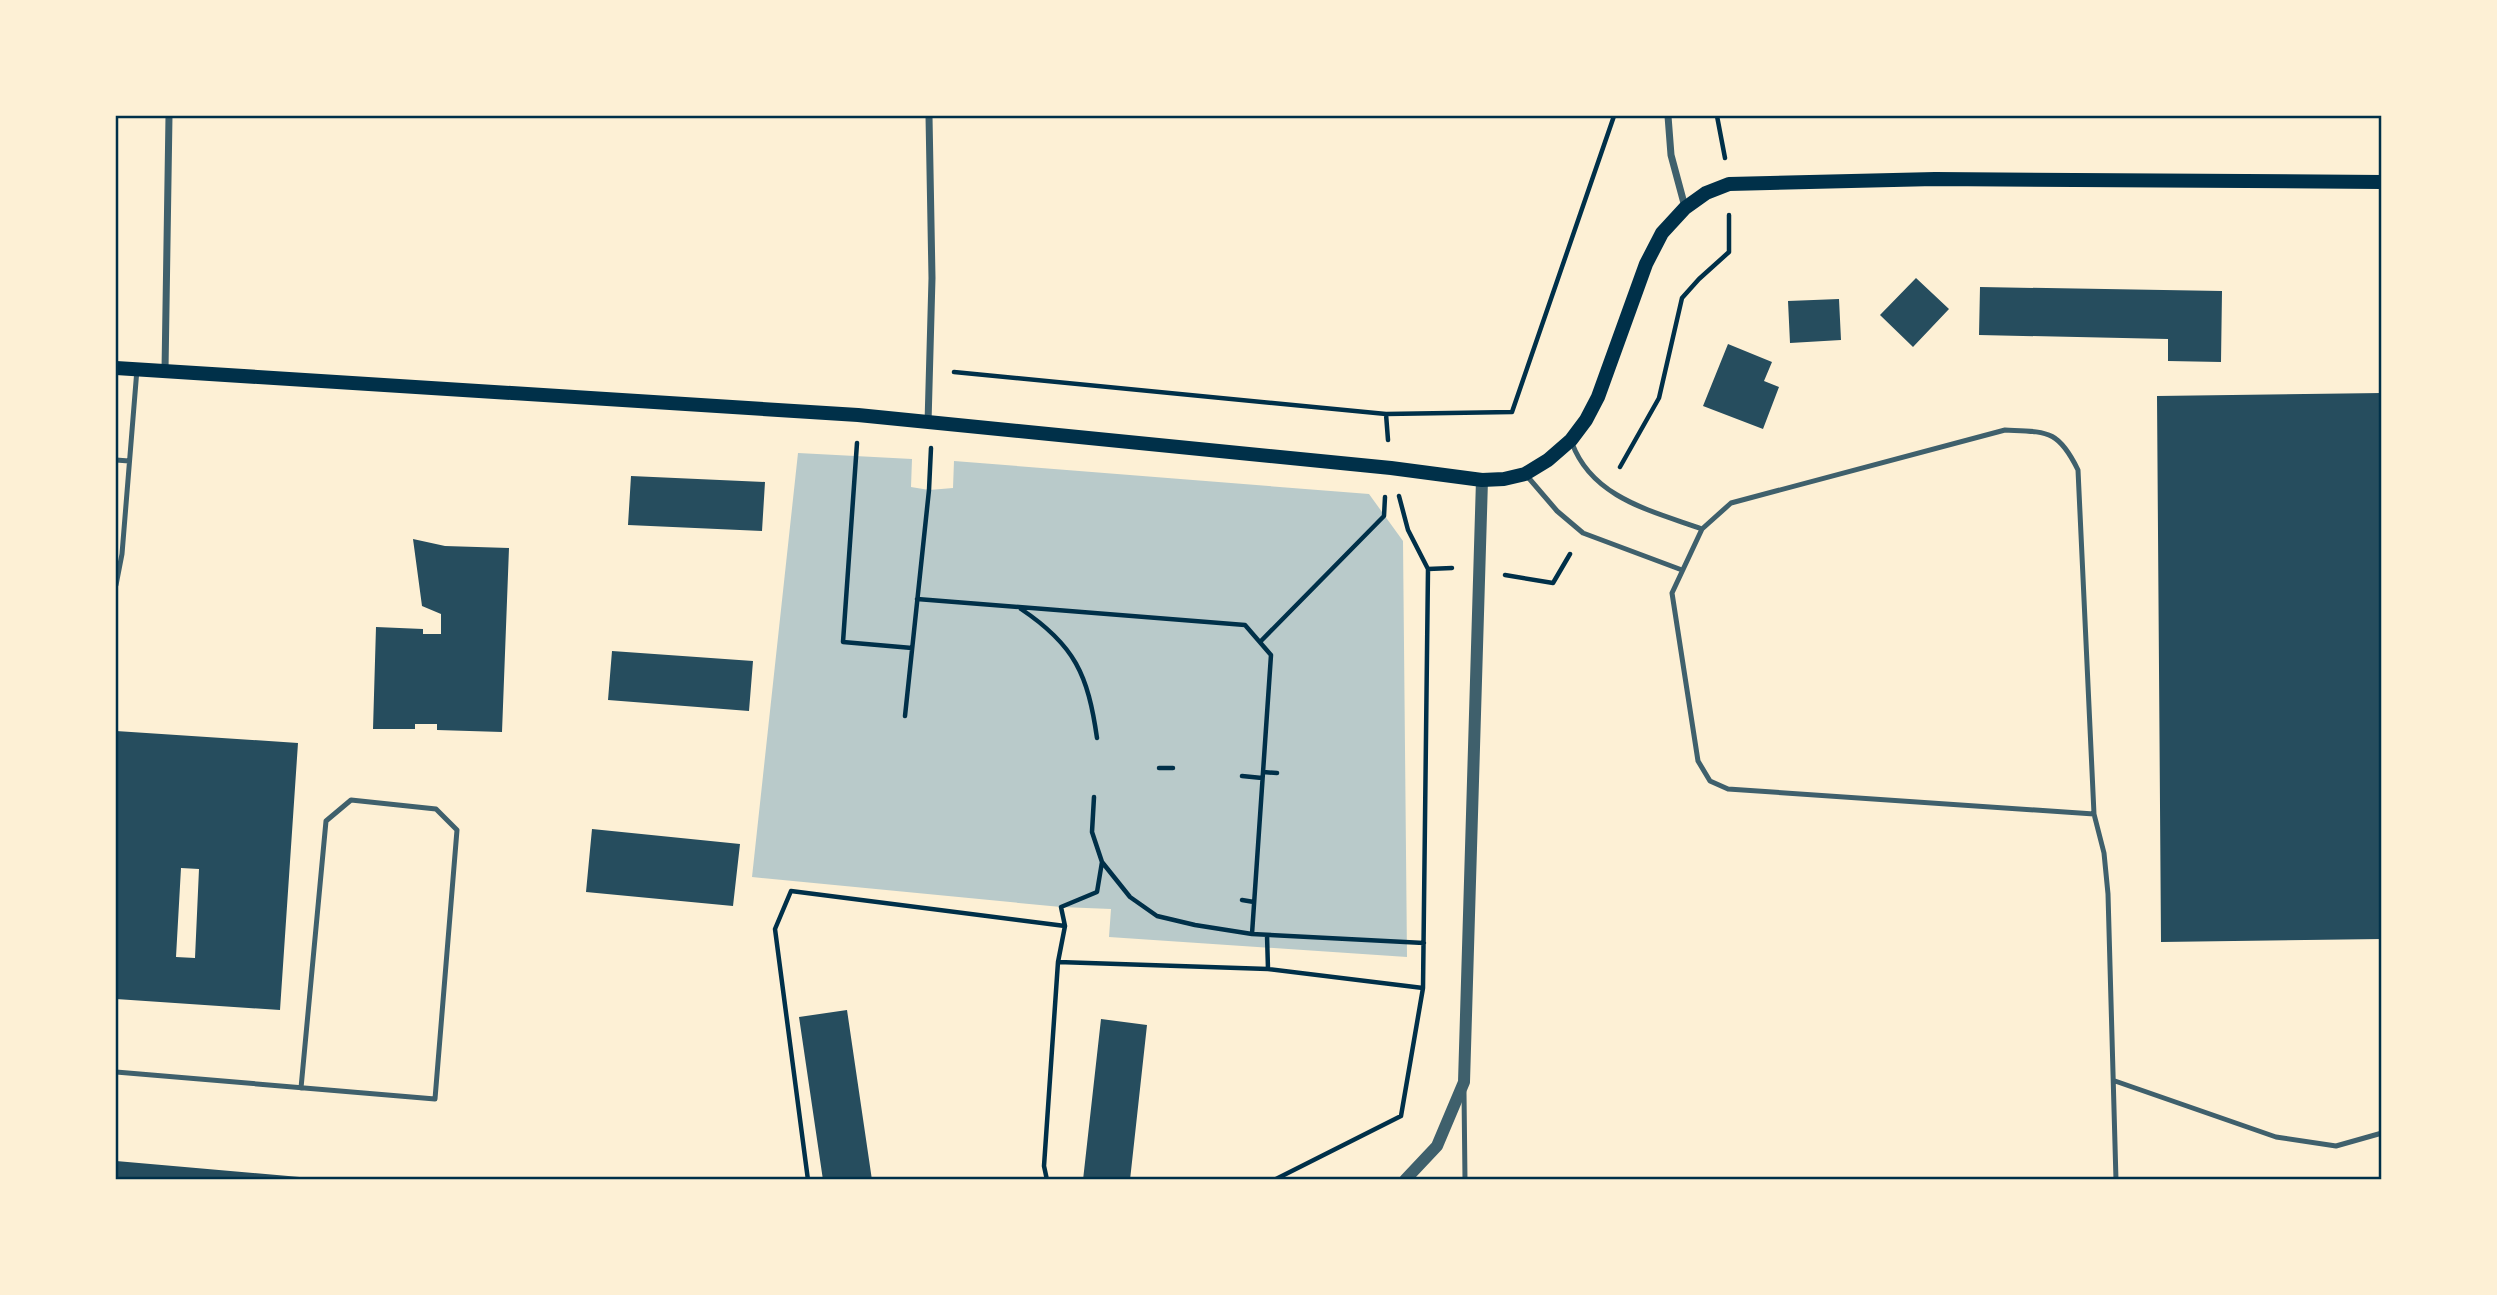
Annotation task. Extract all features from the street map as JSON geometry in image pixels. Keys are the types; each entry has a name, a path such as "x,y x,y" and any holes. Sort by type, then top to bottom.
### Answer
{"main road":[{"path":"116,368 858,415 1391,468 1482,480 1504,479 1525,474 1548,460 1570,440 1586,420 1598,397 1646,264 1662,233 1685,208 1706,193 1730,184 1935,179 2382,182"}],"street":[{"path":"165,371 169,116"},
{"path":"928,423 932,278 929,116"},
{"path":"1668,116 1671,155 1685,208"},
{"path":"1405,1180 1437,1146 1464,1082 1482,480"}],"lane":[{"path":"116,585 122,554 137,369"},
{"path":"2094,814 1728,789 1710,781 1698,761 1672,593 1702,529 1731,503 1747,497 2005,429 2048,432 2069,452 2078,470 2094,814 2104,853 2108,894 2116,1180"},
{"path":"1570,440 1577,458 1590,476 1606,490 1657,513 1702,529"},
{"path":"116,460 129,461"},
{"path":"1525,474 1567,521 1583,533 1682,570"},
{"path":"116,1072 301,1088 435,1099 457,830 436,809 351,800 326,821 301,1088"},
{"path":"2115,1080 2276,1137 2336,1146 2382,1133"},
{"path":"1464,1082 1465,1180"}],"path":[{"path":"929,370 1386,414 1512,412 1614,116"},
{"path":"1274,1180 1401,1116 1423,988 1428,569 1408,530 1391,468 1386,414"},
{"path":"858,415 843,642 912,648"},
{"path":"905,716 929,490 931,446"},
{"path":"1260,642 1384,516 1385,500"},
{"path":"917,600 1245,625 1271,655 1252,934"},
{"path":"1018,607 1042,623 1061,641 1081,670 1092,704 1097,738"},
{"path":"1159,768 1173,768"},
{"path":"1242,776 1277,773"},
{"path":"1094,797 1092,832 1102,862 1130,897 1157,916 1252,934 1424,943"},
{"path":"1047,1180 1044,1166 1058,962 1065,926 1061,906 1097,892 1102,862"},
{"path":"808,1180 775,929 791,891 1065,926"},
{"path":"1242,900 1254,902"},
{"path":"1267,934 1268,969"},
{"path":"1058,962 1268,969 1423,988"}],"shaded area":[{"path":"798,453 912,459 911,487 929,490 953,488 954,461 1369,494 1403,541 1407,957 1109,937 1111,909 1061,907 752,877"}],"building":[{"path":"1916,278 1949,309 1913,347 1880,315"},
{"path":"1980,287 2222,291 2221,362 2168,361 2168,339 1979,335"},
{"path":"1839,299 1841,340 1790,343 1788,301"},
{"path":"1728,344 1772,362 1764,381 1779,387 1763,429 1703,406"},
{"path":"2382,393 2382,939 2161,942 2157,396"},
{"path":"631,476 765,482 762,531 628,525"},
{"path":"413,539 445,546 509,548 502,732 437,730 437,724 415,724 415,729 373,729 376,627 423,629 423,634 441,634 441,614 422,606"},
{"path":"612,651 753,661 749,711 608,700"},
{"path":"116,731 298,743 280,1010 116,999","holes":["181,868 199,869 195,958 176,957"]},
{"path":"592,829 740,844 733,906 586,892"},
{"path":"847,1010 872,1180 823,1180 799,1017"},
{"path":"1101,1019 1147,1025 1130,1180 1083,1180"},
{"path":"116,1161 311,1178 311,1180 116,1180"}]}
